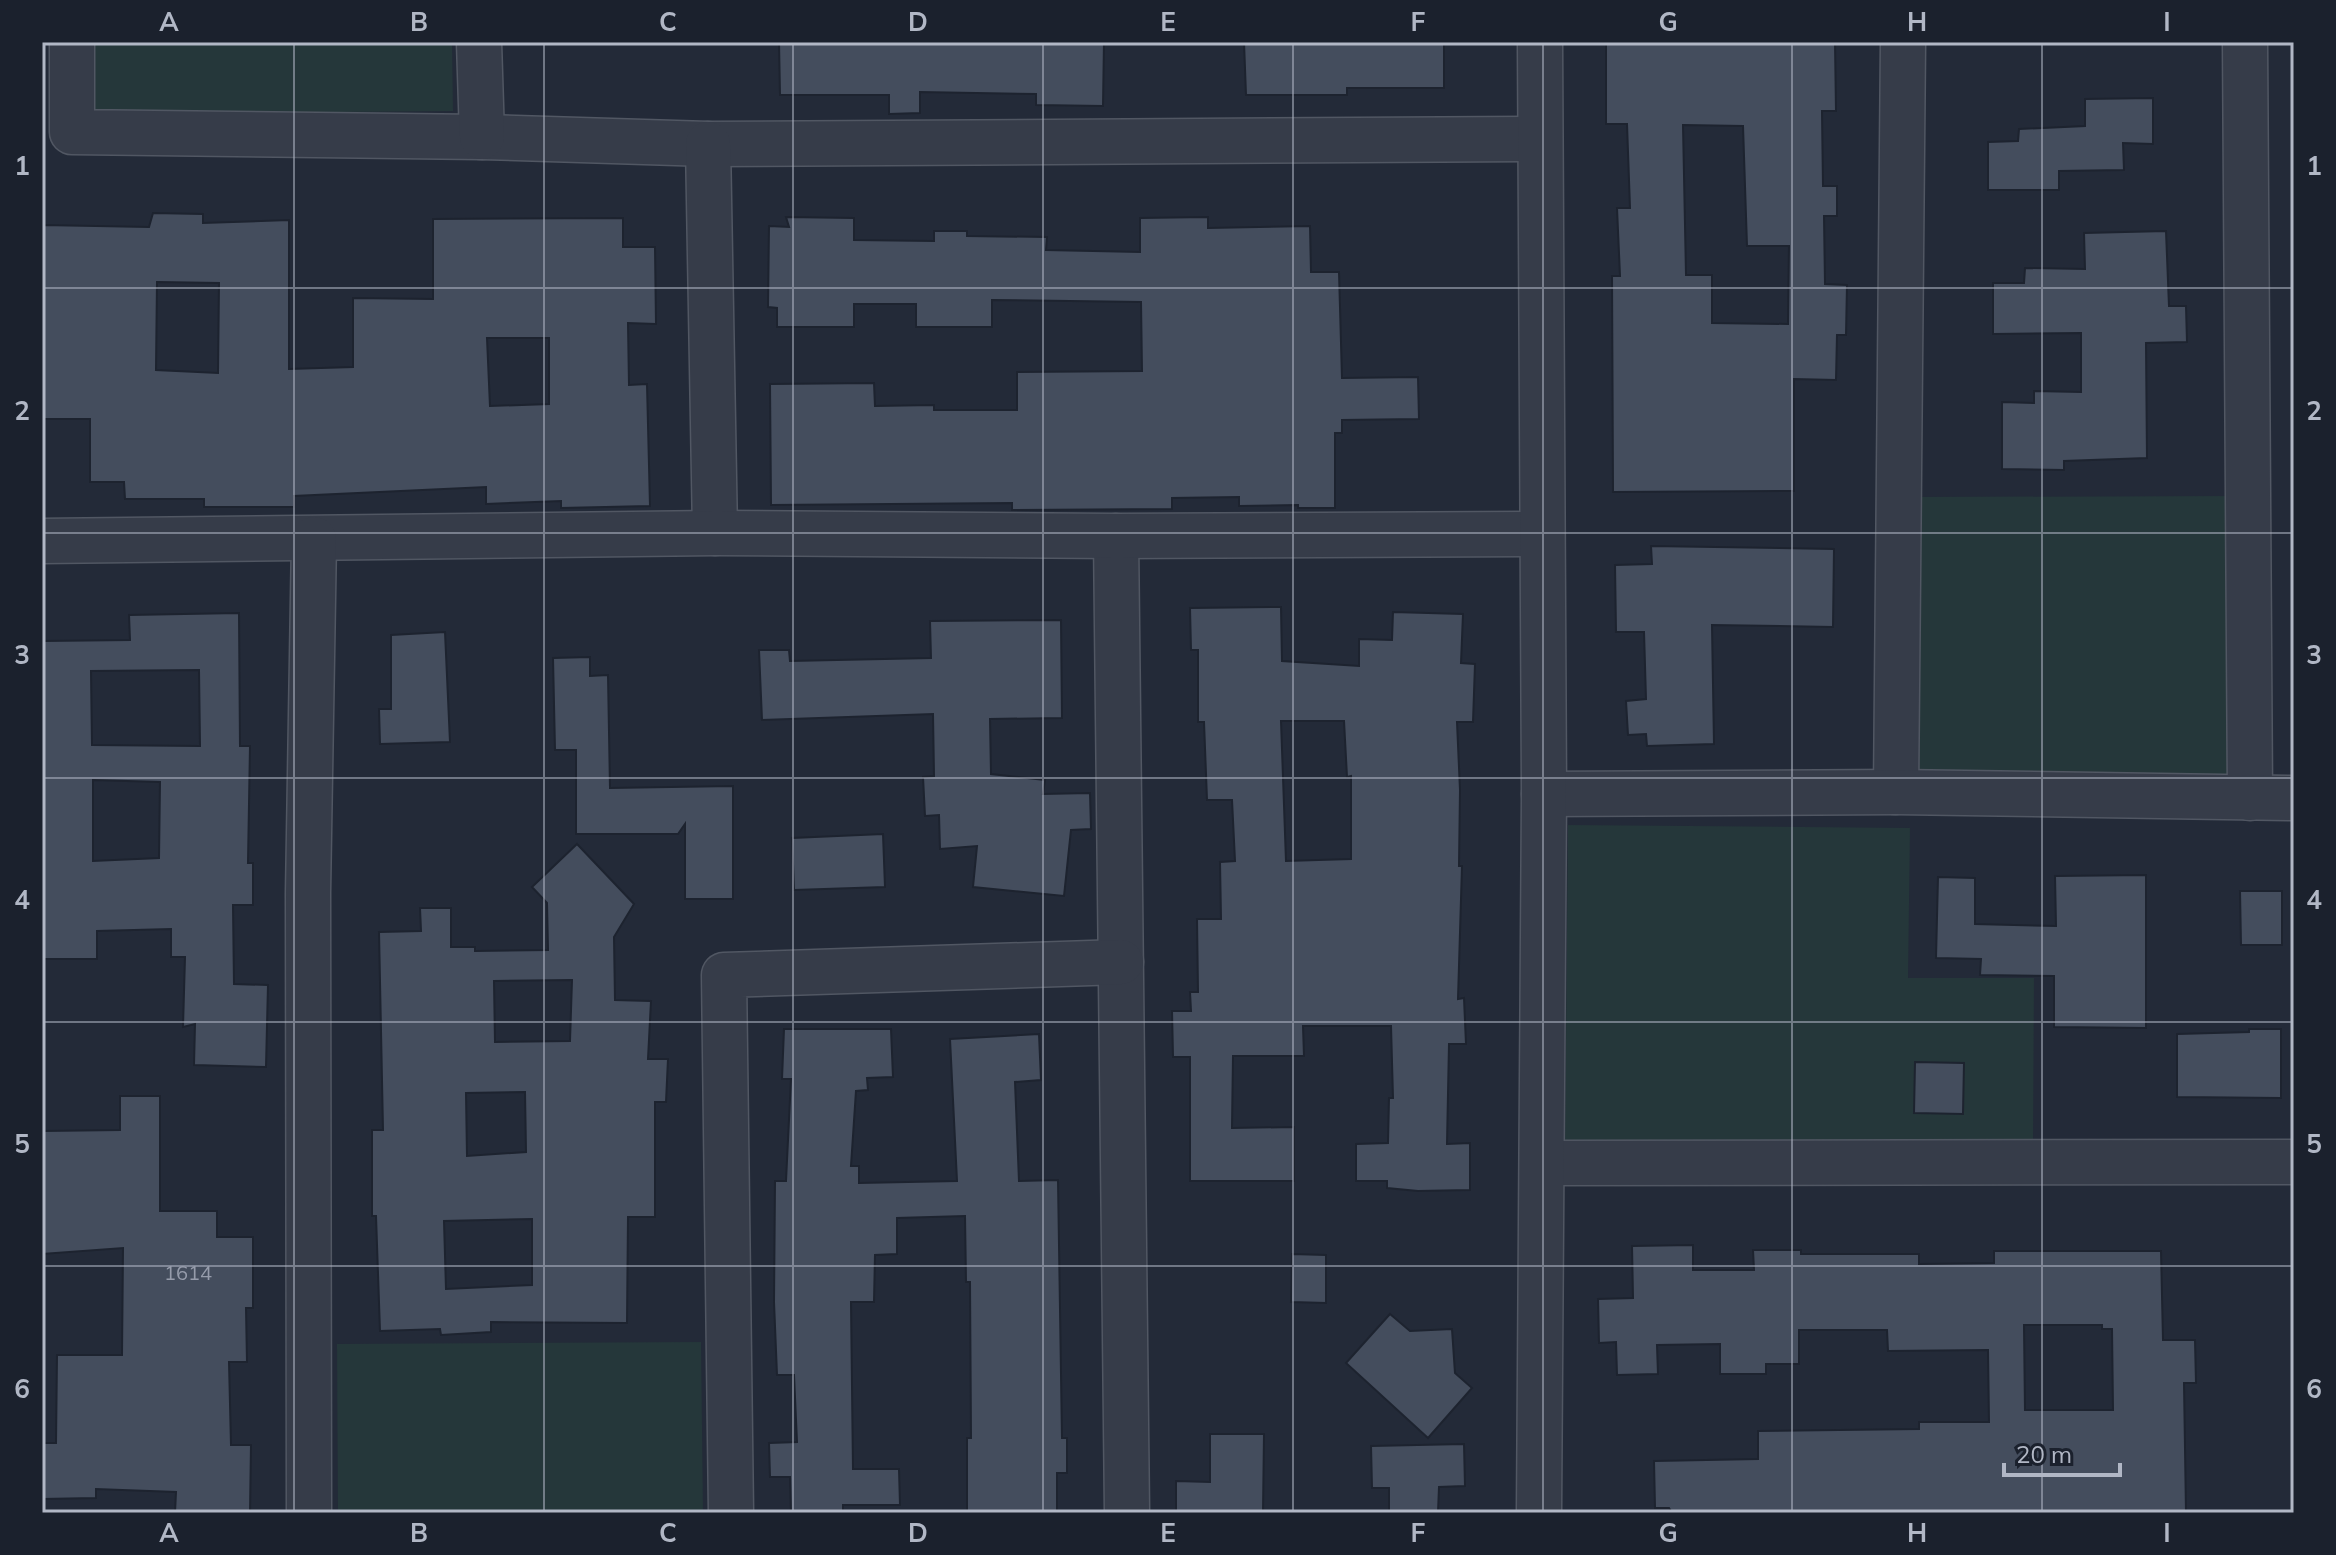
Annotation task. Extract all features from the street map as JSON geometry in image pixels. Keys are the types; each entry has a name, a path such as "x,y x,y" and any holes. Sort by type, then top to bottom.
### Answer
{"street":[{"path":"72,42 57,132 482,137 708,144 1539,139"},
{"path":"479,42 482,137"},
{"path":"1539,1513 1544,794 1540,42"},
{"path":"1896,792 1903,42"},
{"path":"2245,42 2250,798"},
{"path":"708,144 715,533"},
{"path":"42,541 715,533 1116,536 1542,534"},
{"path":"1116,536 1127,1513"},
{"path":"309,1513 308,893 314,539"},
{"path":"1544,794 1896,792 2294,798"},
{"path":"731,1513 724,975 1121,962"},
{"path":"1542,1163 2294,1162"}],"shaded area":[{"path":"89,42 452,42 453,111 90,114"},
{"path":"2233,496 2237,785 1910,775 1912,497"},
{"path":"1568,825 1910,828 1908,978 2034,978 2033,1151 1565,1148"},
{"path":"701,1342 703,1513 338,1513 337,1344"}],"building":[{"path":"779,42 1104,42 1103,106 1036,105 1036,94 920,92 920,113 889,114 889,95 780,95"},
{"path":"1244,42 1444,42 1444,88 1347,88 1347,95 1246,95"},
{"path":"1606,42 1835,42 1836,111 1822,111 1823,186 1837,186 1837,216 1824,216 1825,284 1847,285 1846,335 1837,335 1836,380 1794,379 1794,491 1613,492 1612,276 1620,276 1617,208 1630,208 1627,124 1606,124","holes":["1683,125 1743,126 1747,246 1789,246 1788,324 1712,323 1712,275 1686,275"]},
{"path":"2153,98 2153,144 2123,143 2124,170 2059,171 2059,190 1988,190 1988,142 2018,141 2019,129 2085,126 2085,99"},
{"path":"153,213 203,214 203,223 289,220 289,369 353,367 353,298 433,299 433,219 623,218 623,247 655,247 656,324 628,323 629,385 647,384 650,506 561,508 561,501 486,504 486,487 294,496 294,507 204,507 204,499 125,499 124,482 90,482 90,419 42,419 42,225 149,227","holes":["157,282 219,283 218,373 156,370","487,338 549,338 549,404 490,406"]},
{"path":"786,217 854,218 854,240 934,241 934,231 967,231 967,236 1047,237 1046,250 1140,252 1140,218 1208,217 1208,228 1310,226 1311,272 1339,272 1342,378 1418,377 1419,419 1342,420 1342,433 1335,433 1335,508 1239,506 1239,497 1172,498 1172,509 1012,510 1012,503 771,505 770,384 874,383 875,406 934,405 934,410 1017,410 1017,372 1142,371 1141,302 992,300 992,327 916,327 916,304 854,304 854,327 777,327 777,308 768,307 769,226 789,227"},
{"path":"2166,231 2169,306 2186,306 2187,342 2146,343 2147,458 2064,461 2064,470 2002,469 2002,402 2034,403 2034,391 2081,392 2081,333 1993,334 1993,283 2024,283 2025,268 2085,269 2084,233"},
{"path":"1651,546 1834,549 1833,627 1712,625 1714,744 1647,746 1646,734 1628,735 1626,701 1646,699 1644,632 1616,632 1615,565 1652,564"},
{"path":"1281,607 1282,661 1359,666 1359,639 1392,640 1393,612 1463,614 1461,663 1475,664 1473,722 1457,722 1459,866 1462,866 1458,999 1464,998 1466,1044 1449,1044 1447,1144 1470,1143 1470,1190 1418,1191 1387,1188 1387,1181 1356,1181 1356,1144 1388,1143 1389,1098 1393,1098 1391,1026 1303,1026 1304,1056 1233,1056 1232,1128 1294,1127 1294,1181 1190,1181 1190,1057 1173,1057 1172,1011 1191,1011 1190,992 1198,992 1197,919 1221,919 1220,862 1235,861 1232,800 1207,800 1204,722 1198,722 1198,650 1191,650 1190,608","holes":["1281,721 1344,721 1347,777 1351,776 1351,859 1286,861"]},
{"path":"239,613 240,746 250,746 248,863 253,863 253,905 233,905 234,984 268,985 266,1067 194,1065 195,1024 183,1027 185,957 171,957 171,929 97,931 97,959 42,959 42,641 130,640 129,615","holes":["199,670 200,746 92,745 91,671","93,780 160,782 159,858 93,861"]},
{"path":"1061,620 1062,718 990,719 991,774 1045,780 1043,794 1090,793 1091,829 1071,830 1064,896 973,887 977,846 940,849 939,815 925,816 923,777 934,776 933,714 762,720 759,650 789,650 790,661 931,658 930,621"},
{"path":"445,632 450,742 380,744 379,709 391,709 391,635"},
{"path":"590,657 590,676 608,675 610,788 733,786 733,899 685,899 685,824 678,834 576,834 576,750 555,750 553,658"},
{"path":"883,834 885,887 794,890 792,838"},
{"path":"577,844 634,904 614,937 615,1000 651,1001 648,1059 668,1059 666,1102 655,1102 655,1217 628,1217 627,1323 491,1322 491,1332 441,1335 440,1329 380,1331 376,1216 372,1216 372,1130 383,1130 379,932 421,931 420,908 451,908 451,947 475,947 475,951 548,950 547,903 532,887","holes":["572,980 570,1041 495,1042 494,981","525,1092 526,1152 467,1156 466,1093","532,1219 532,1285 446,1289 444,1221"]},
{"path":"2146,875 2146,1028 2054,1027 2054,976 1980,975 1981,959 1936,958 1938,877 1975,878 1975,924 2056,926 2055,876"},
{"path":"2240,891 2282,891 2282,945 2241,945"},
{"path":"784,1029 891,1029 893,1077 867,1078 868,1090 856,1091 851,1166 859,1166 859,1183 957,1181 950,1039 1039,1034 1041,1080 1015,1082 1019,1181 1058,1180 1062,1438 1067,1438 1067,1473 1057,1473 1057,1513 967,1513 967,1438 971,1438 970,1282 966,1282 965,1216 897,1218 897,1254 875,1255 874,1302 851,1302 853,1469 899,1469 900,1505 843,1505 843,1513 791,1513 790,1477 770,1477 769,1443 797,1442 794,1375 777,1375 774,1302 775,1181 786,1181 791,1079 782,1079"},
{"path":"2249,1029 2281,1029 2281,1098 2177,1097 2177,1034 2249,1032"},
{"path":"1915,1062 1964,1063 1963,1114 1914,1113"},
{"path":"120,1096 160,1096 160,1211 217,1211 217,1237 253,1237 253,1308 246,1308 247,1362 229,1362 231,1445 251,1445 250,1513 175,1513 176,1492 96,1489 96,1498 42,1499 42,1443 56,1443 57,1355 122,1355 123,1248 42,1254 42,1131 120,1130"},
{"path":"1693,1245 1693,1270 1754,1270 1753,1250 1801,1250 1801,1254 1919,1254 1919,1264 1994,1263 1994,1251 2161,1251 2163,1340 2195,1340 2196,1383 2184,1383 2186,1513 1672,1513 1669,1508 1655,1508 1654,1461 1758,1459 1758,1431 1919,1429 1919,1422 1989,1422 1988,1350 1888,1351 1887,1330 1799,1330 1799,1364 1766,1364 1766,1374 1720,1374 1720,1344 1657,1345 1658,1374 1617,1375 1616,1342 1599,1343 1598,1299 1633,1298 1632,1246","holes":["2024,1325 2102,1325 2102,1329 2112,1329 2113,1410 2025,1410"]},
{"path":"1292,1254 1326,1255 1326,1303 1291,1302"},
{"path":"1390,1314 1410,1331 1452,1329 1455,1373 1472,1388 1428,1438 1346,1363"},
{"path":"1210,1434 1264,1434 1263,1513 1176,1513 1176,1481 1210,1482"},
{"path":"1464,1444 1465,1486 1439,1487 1438,1513 1389,1513 1389,1488 1372,1488 1371,1446"}]}
